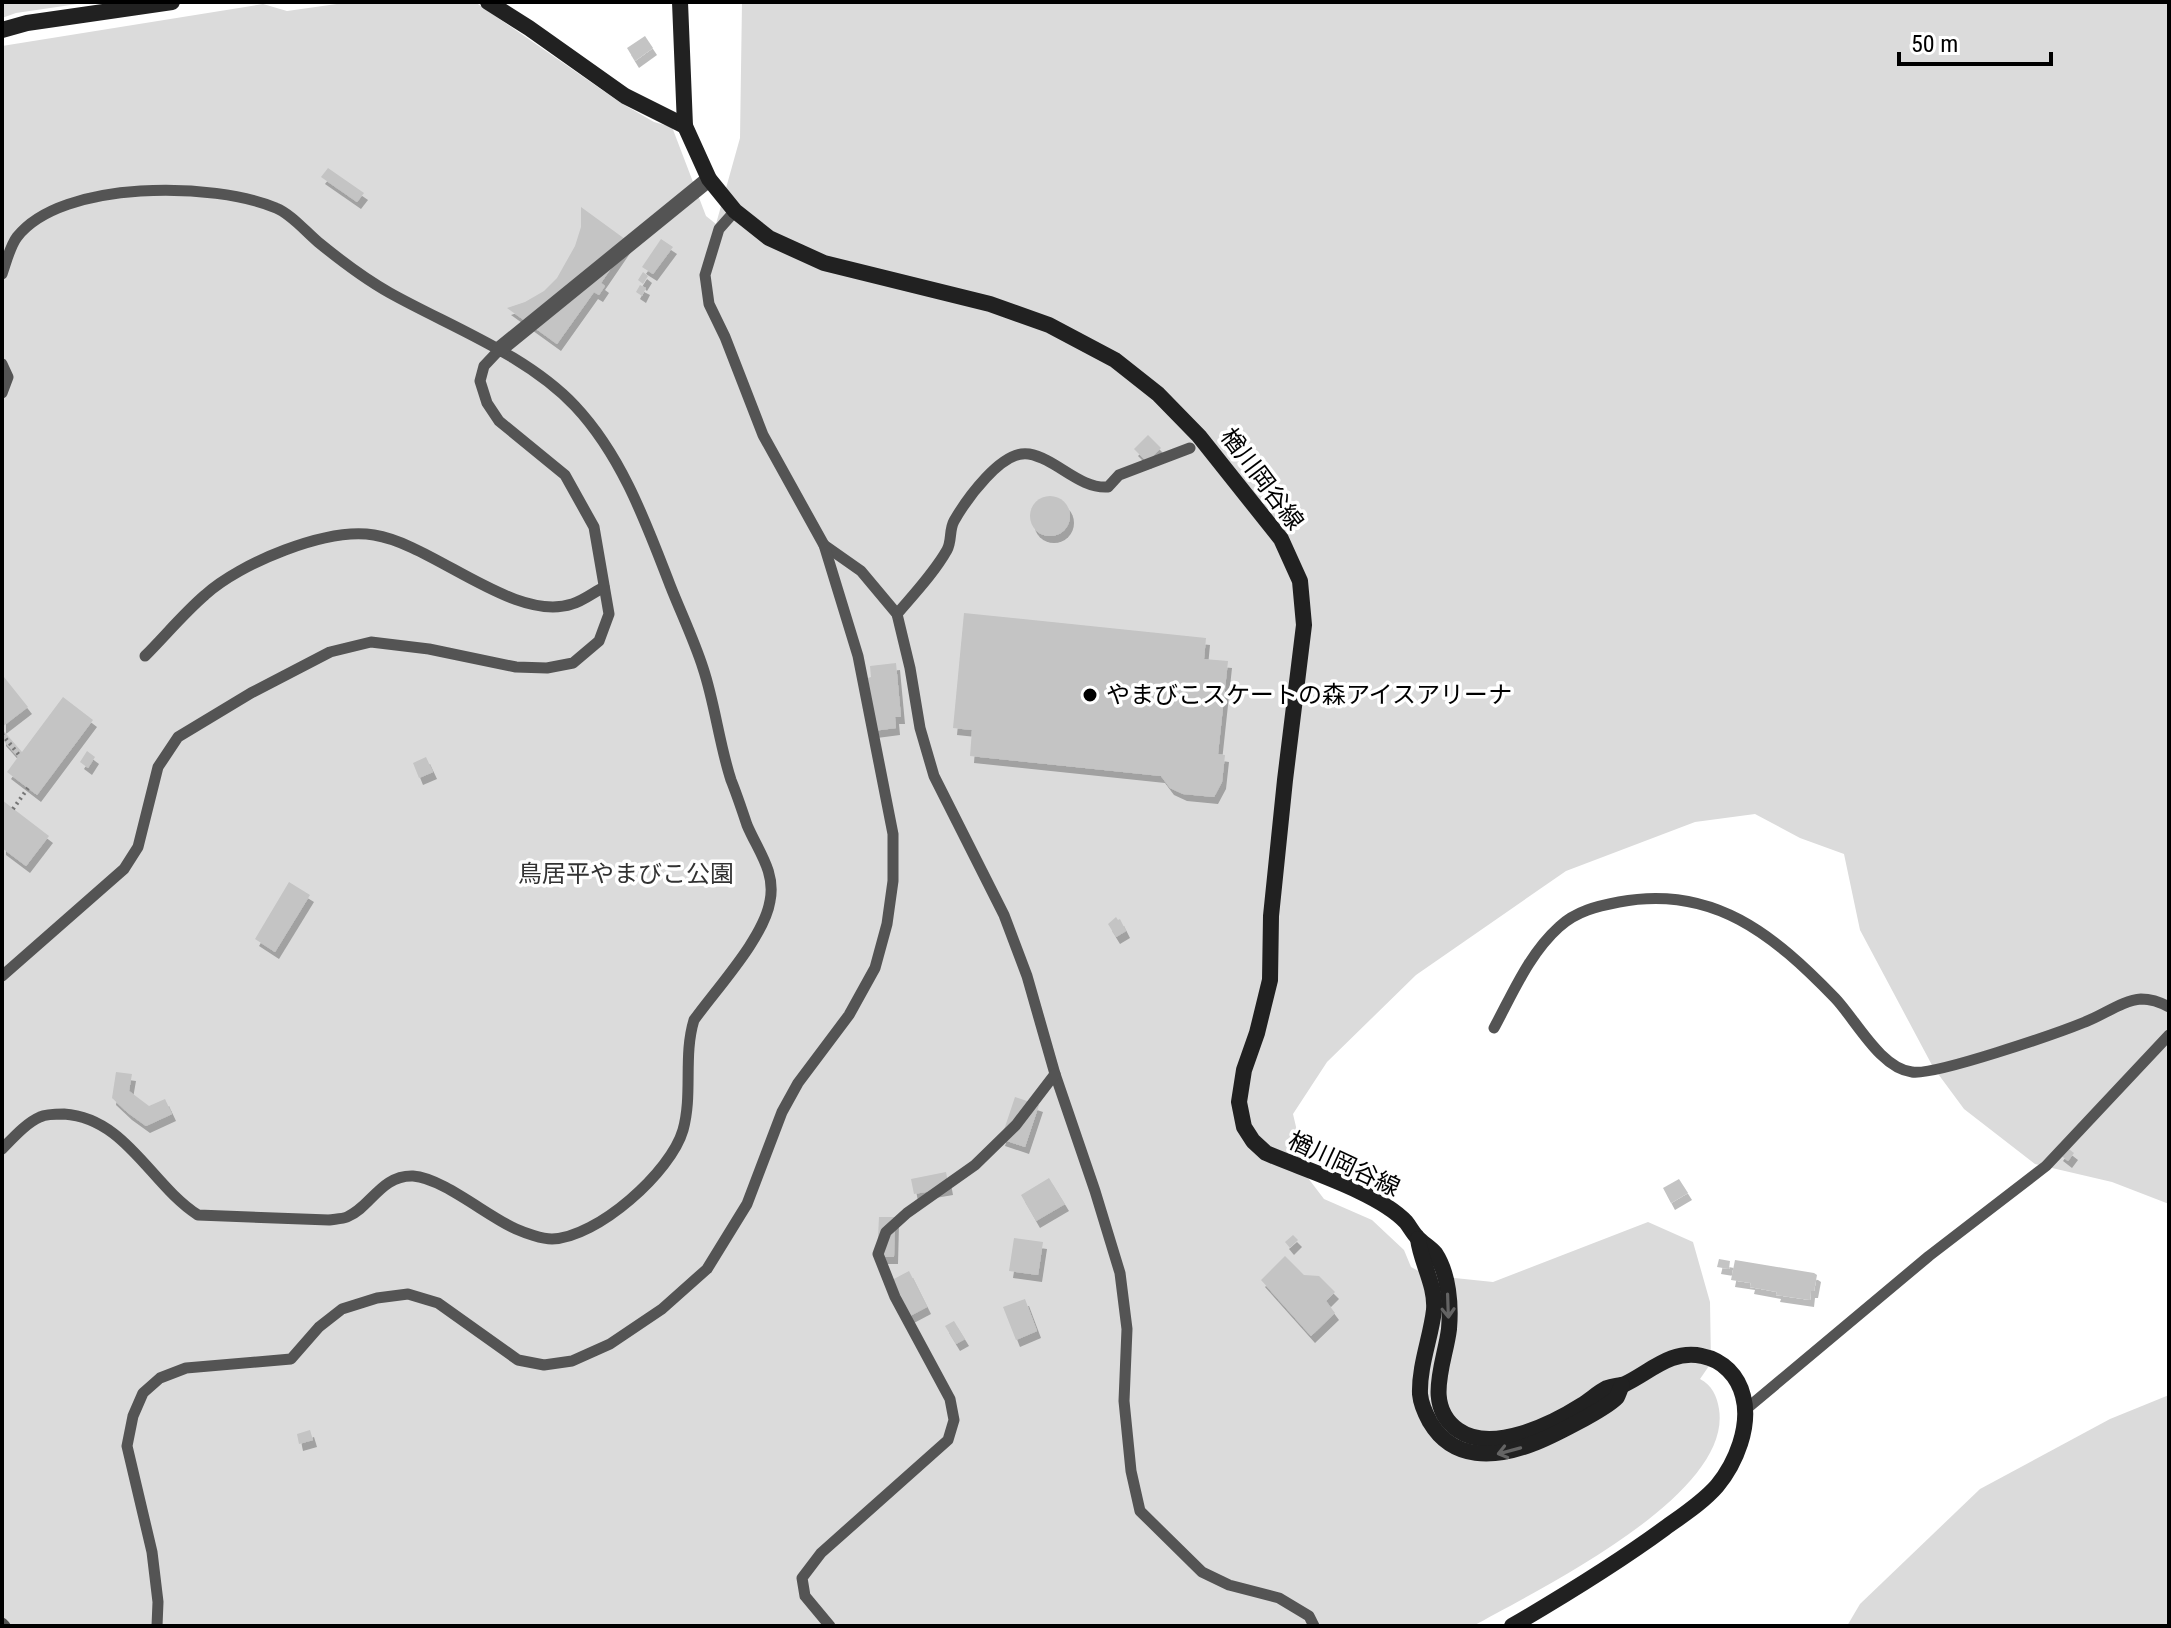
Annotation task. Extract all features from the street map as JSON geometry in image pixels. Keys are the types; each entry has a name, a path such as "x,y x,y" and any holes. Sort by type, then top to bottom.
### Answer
{"main road":[{"path":"2,30 27,23 172,2"},
{"path":"488,2 625,96 685,126"},
{"name":"楢川岡谷線","path":"680,2 685,126 709,179 735,211 769,238 824,263 990,304 1049,325 1115,360 1158,394 1199,436 1281,539 1300,581 1304,625 1271,916 1270,980 1244,1070 1240,1114 1253,1141 1266,1153 1380,1203 1406,1223 1418,1239 1434,1308 1420,1393 1423,1409 1437,1433 1448,1444 1476,1454 1494,1455 1514,1450 1557,1435 1616,1397 1622,1385 1671,1357 1687,1354 1714,1359 1733,1375 1741,1390 1745,1410"},
{"path":"1512,1626 1608,1569 1700,1502 1718,1485 1732,1463 1740,1443 1745,1410"}],"street":[{"path":"500,349 709,179"}],"lane":[{"path":"2,274 17,237 35,221 66,205 112,194 182,189 226,193 279,208 321,245 380,287 444,323 500,349 546,379 576,407 622,472 704,669 730,776 748,827 771,873 771,898 765,922 694,1020 689,1038 684,1128 676,1148 644,1186 609,1216 582,1231 551,1239 517,1229 437,1184 414,1176 391,1181 348,1217 329,1220 198,1215 182,1204 124,1141 101,1125 76,1115 40,1116 2,1149"},
{"path":"157,1626 158,1602 152,1552 127,1446 133,1416 143,1393 160,1378 186,1368 291,1359 319,1327 342,1309 377,1298 408,1294 438,1303 518,1360 544,1365 572,1361 610,1344 662,1309 707,1269 747,1204 782,1112 798,1083 849,1015 875,968 887,924 893,881 893,834 858,656 824,545 763,435 709,304 705,275 719,229 735,211"},
{"path":"2,976 124,869 138,847 158,767 178,737 251,693 330,652 371,642 429,649 516,667 547,668 573,663 599,641 609,614 594,527 565,475 499,421 487,403 480,381 484,366 500,349"},
{"path":"2,364 8,377 2,393"},
{"path":"897,614 948,548 952,524 984,478 1011,457 1027,453 1051,462 1096,488 1108,487 1119,475 1190,448"},
{"path":"145,656 206,593 237,573 300,544 345,533 376,535 415,547 456,572 538,607 571,605 604,587"},
{"path":"824,545 861,571 897,614 920,728 934,776 1004,915 1027,976 1055,1074 1120,1273 1127,1329 1124,1401 1131,1471 1140,1511 1202,1572 1229,1585 1279,1598 1309,1616 1314,1626"},
{"path":"1494,1028 1529,961 1560,925 1589,908 1629,900 1684,900 1730,913 1780,947 1836,1000 1884,1058 1913,1073 1942,1068 2085,1023 2137,999 2157,1000 2169,1007"},
{"path":"1745,1410 1929,1256 2046,1166 2169,1035"},
{"path":"830,1626 805,1596 802,1578 821,1553 948,1440 954,1420 950,1399 895,1297 878,1254 886,1232 907,1213 975,1165 1016,1125 1055,1074"}],"path":[{"path":"2,734 19,755"},
{"path":"13,809 28,788"}],"green space":[{"path":"2,2 91,2 16,13 2,18"},
{"name":"鳥居平やまびこ公園","path":"351,2 475,2 621,103 654,122 672,127 706,216 716,224 740,138 742,2 2169,2 2169,1204 2112,1182 2035,1164 1964,1109 1933,1067 1860,930 1844,854 1800,838 1755,814 1695,822 1566,871 1416,975 1327,1062 1293,1114 1308,1178 1324,1199 1372,1220 1404,1250 1411,1267 1426,1275 1493,1282 1648,1222 1693,1242 1710,1302 1711,1363 1700,1379 1711,1388 1718,1404 1715,1442 1695,1475 1664,1506 1625,1537 1473,1626 2,1626 2,46 263,4 287,11"},
{"path":"2169,1395 2169,1626 1847,1626 1860,1604 1980,1489 2110,1419"}],"building":[{"path":"645,36 653,48 635,61 627,48"},
{"path":"328,168 364,193 357,202 321,177"},
{"path":"581,207 629,242 601,283 605,286 599,295 594,292 557,344 507,308 544,291 557,278 575,246 581,227"},
{"path":"661,239 673,247 653,274 642,267"},
{"path":"643,272 648,276 643,284 638,280"},
{"path":"640,285 646,288 642,296 636,292"},
{"path":"1148,435 1161,448 1147,462 1134,449"},
{"path":"1050,496 1064,502 1070,516 1064,530 1050,536 1036,530 1030,516 1036,502"},
{"name":"やまびこスケートの森アイスアリーナ","path":"964,613 1206,638 1204,659 1228,661 1218,754 1225,755 1222,782 1214,797 1183,794 1170,788 1161,776 970,756 972,730 953,728"},
{"path":"896,663 901,717 895,717 896,728 873,731 868,678 871,677 870,666"},
{"path":"4,677 28,707 2,727 2,679"},
{"path":"63,697 93,720 37,795 7,772 18,757 2,739 2,729 22,752"},
{"path":"87,751 95,757 88,768 80,762"},
{"path":"426,757 433,772 419,778 413,763"},
{"path":"2,800 49,836 26,866 2,848"},
{"path":"289,882 310,895 275,952 255,939"},
{"path":"1116,917 1126,931 1116,937 1108,924"},
{"path":"116,1072 132,1074 129,1091 149,1106 165,1099 172,1114 146,1126 128,1113 112,1098"},
{"path":"1015,1097 1039,1105 1025,1147 1001,1139"},
{"path":"2065,1146 2074,1153 2068,1161 2059,1154"},
{"path":"946,1172 949,1188 914,1194 911,1179"},
{"path":"1049,1178 1065,1204 1036,1221 1021,1195"},
{"path":"1679,1179 1688,1193 1671,1203 1663,1188"},
{"path":"879,1217 895,1217 894,1257 877,1257"},
{"path":"1293,1235 1298,1240 1290,1248 1285,1242"},
{"path":"1014,1238 1043,1242 1038,1275 1009,1271"},
{"path":"1285,1256 1304,1275 1319,1276 1335,1292 1326,1301 1335,1313 1311,1336 1261,1280"},
{"path":"1719,1259 1730,1261 1729,1269 1717,1267"},
{"path":"1735,1260 1814,1273 1817,1275 1810,1300 1776,1295 1777,1292 1750,1287 1751,1283 1731,1280"},
{"path":"909,1271 927,1307 910,1316 892,1280"},
{"path":"1025,1299 1037,1331 1016,1340 1003,1307"},
{"path":"954,1321 965,1339 956,1344 945,1326"},
{"path":"310,1430 313,1440 299,1444 297,1434"}],"place":[{"name":"やまびこスケートの森アイスアリーナ","path":"1090,695"}]}
